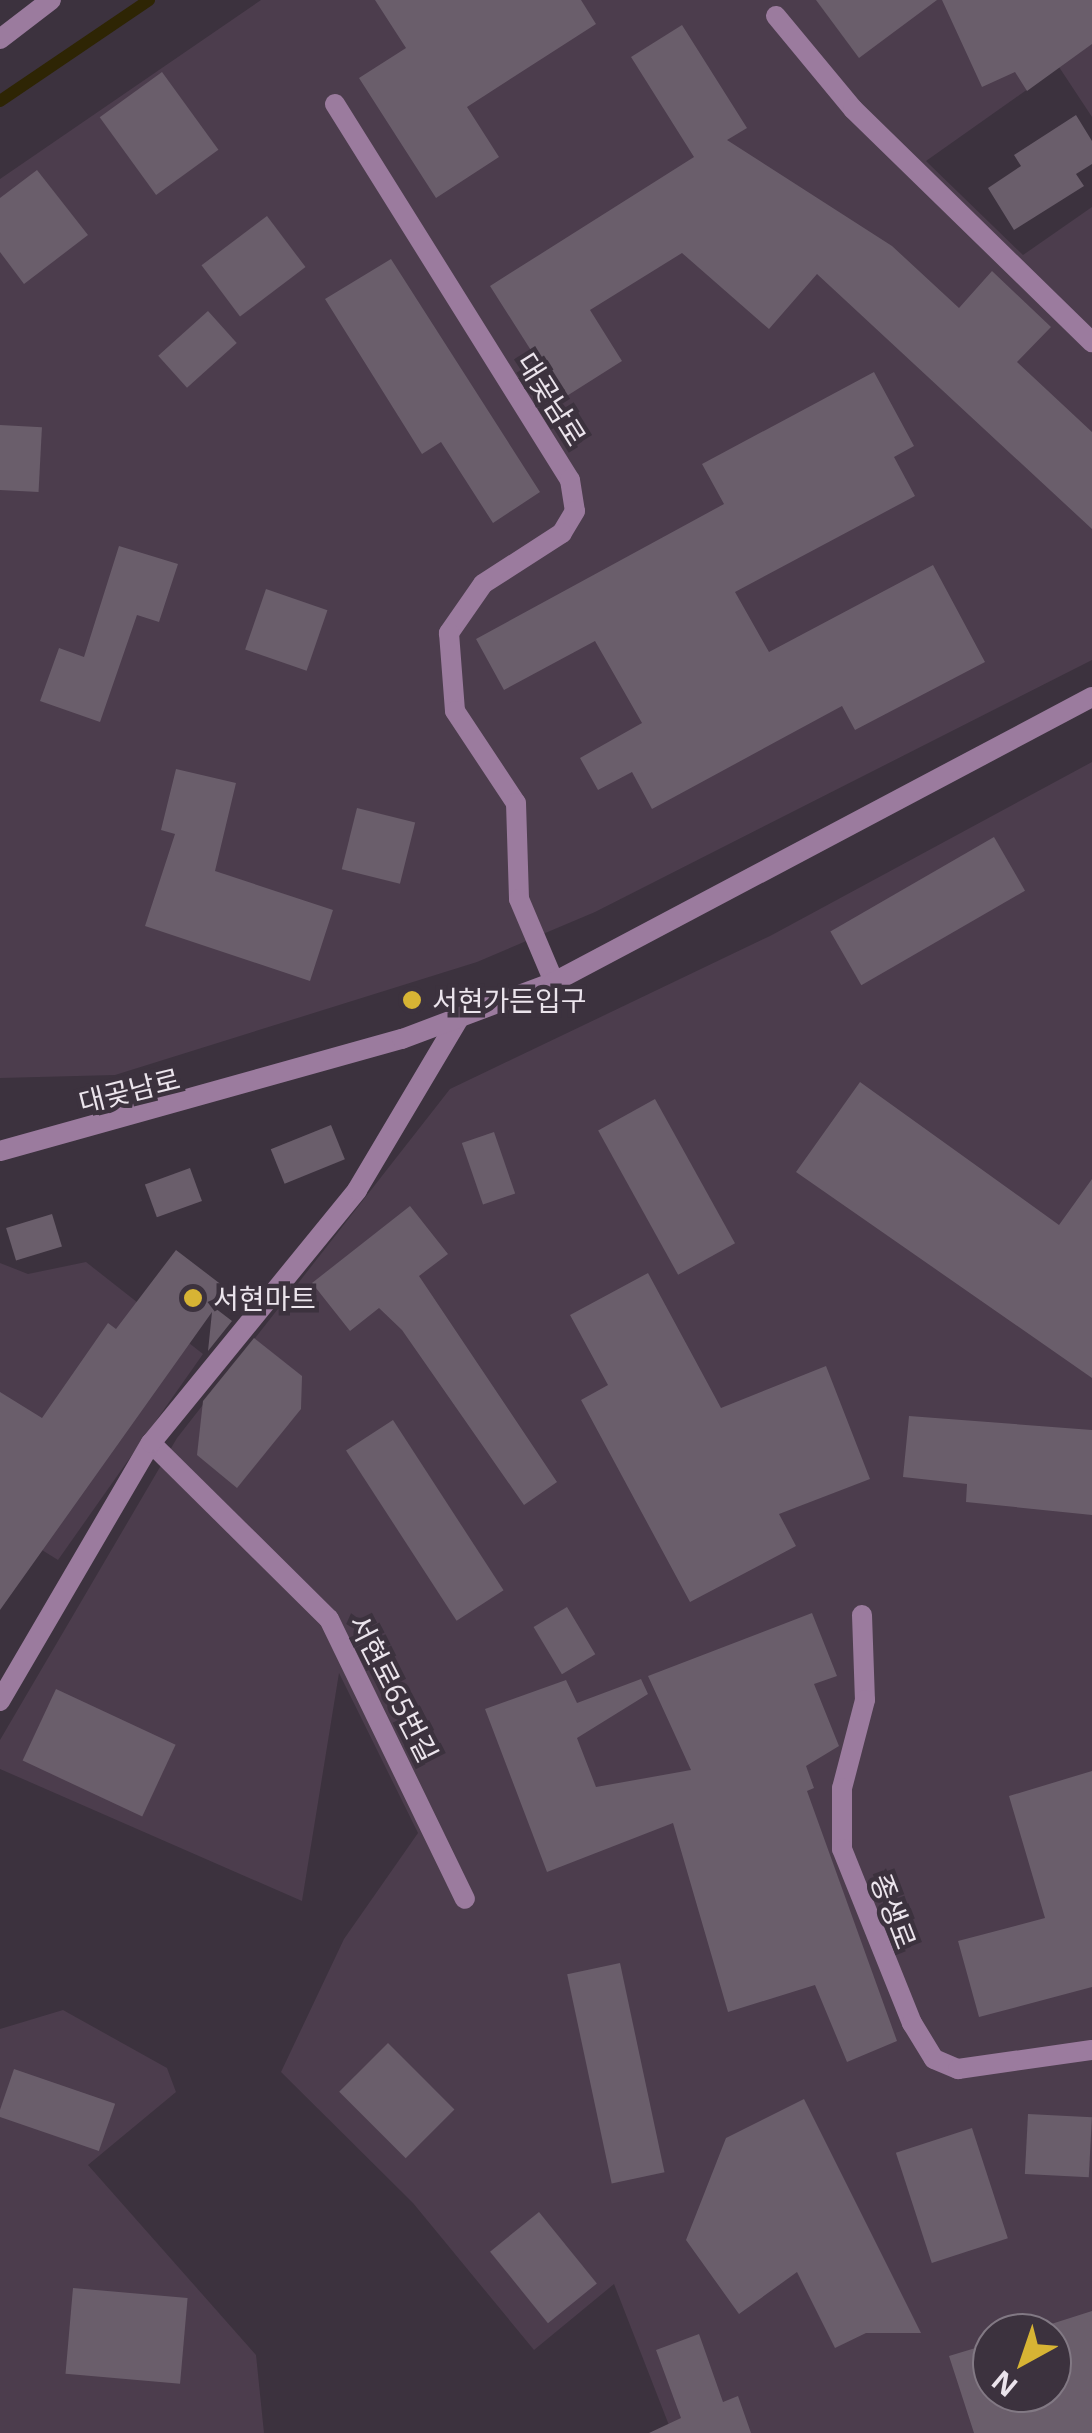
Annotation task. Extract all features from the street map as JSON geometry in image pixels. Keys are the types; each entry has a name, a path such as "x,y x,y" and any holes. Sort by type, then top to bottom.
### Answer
{"street":[{"path":"0,39 51,0"},
{"path":"776,16 853,109 1092,342"},
{"name":"대곶남로","path":"335,104 570,480 575,511 562,534 483,584 449,632 455,711 516,803 519,899 554,982"},
{"name":"대곶남로","path":"0,1152 459,1018 554,982 1092,697"},
{"path":"0,1701 151,1443 357,1190 459,1018"},
{"name":"서현로65번길","path":"151,1443 330,1618 464,1899"},
{"name":"종생로","path":"862,1615 865,1700 842,1788 842,1849 912,2023 934,2058 958,2069 1092,2050"}],"shaded area":[{"path":"261,0 1092,0 1092,117 1059,67 926,161 1023,255 1092,207 1092,660 595,912 477,962 115,1075 0,1078 0,179"},
{"path":"1092,762 1092,2433 672,2433 614,2284 534,2350 413,2203 281,2072 344,1939 418,1833 339,1673 302,1901 0,1769 0,1740 177,1438 450,1089 770,936"},
{"path":"86,1262 203,1354 58,1560 0,1524 0,1263 28,1274"},
{"path":"63,2010 167,2068 176,2092 88,2165 256,2355 264,2433 0,2433 0,2029"}],"building":[{"path":"375,0 581,0 596,24 467,107 499,157 436,198 359,78 406,48"},
{"path":"816,0 937,0 859,58"},
{"path":"942,0 1092,0 1092,44 1027,91 1015,72 982,87"},
{"path":"682,25 747,128 727,140 892,246 959,308 992,271 1051,327 1017,362 1092,432 1092,529 817,274 769,329 682,253 590,310 622,361 562,399 490,286 694,157 631,57"},
{"path":"162,72 218,150 156,195 100,117"},
{"path":"1076,115 1092,141 1092,164 1076,174 1084,186 1014,230 988,188 1021,166 1014,155"},
{"path":"37,170 88,235 24,284 0,252 0,198"},
{"path":"267,216 306,267 240,316 202,265"},
{"path":"391,259 540,492 493,523 441,442 422,454 325,299"},
{"path":"208,311 237,343 187,388 158,356"},
{"path":"874,372 914,446 894,457 915,496 735,592 769,652 933,565 985,662 855,730 842,706 652,809 632,772 598,790 580,758 642,723 595,641 504,690 476,639 724,504 702,464"},
{"path":"0,425 42,427 39,492 0,490"},
{"path":"119,546 178,564 159,622 137,615 100,722 40,701 59,648 84,657"},
{"path":"266,589 327,610 307,671 245,650"},
{"path":"176,769 236,783 215,871 333,910 310,981 145,926 175,834 161,830"},
{"path":"357,808 415,823 400,884 342,869"},
{"path":"994,837 1025,891 861,985 830,932"},
{"path":"860,1082 1059,1225 1092,1179 1092,1378 796,1172"},
{"path":"655,1099 735,1243 678,1275 598,1131"},
{"path":"331,1125 345,1159 285,1184 271,1149"},
{"path":"494,1132 515,1193 483,1205 462,1143"},
{"path":"190,1168 202,1201 157,1217 145,1184"},
{"path":"410,1206 448,1254 419,1276 557,1482 524,1505 402,1330 379,1308 350,1331 312,1283"},
{"path":"52,1214 62,1247 16,1261 6,1228"},
{"path":"176,1250 227,1289 215,1308 232,1321 208,1351 212,1312 0,1610 0,1392 42,1418 108,1323 116,1329"},
{"path":"648,1273 721,1408 826,1366 870,1479 779,1514 796,1546 690,1602 581,1400 608,1385 570,1315"},
{"path":"254,1338 302,1376 301,1409 237,1488 197,1455 203,1401"},
{"path":"909,1416 1092,1430 1092,1515 966,1502 967,1484 903,1477"},
{"path":"393,1420 504,1590 457,1621 346,1450"},
{"path":"567,1607 595,1654 562,1674 534,1627"},
{"path":"812,1613 837,1676 814,1684 839,1746 806,1766 814,1788 807,1791 897,2041 847,2062 815,1985 728,2012 673,1823 547,1872 485,1709 566,1680 577,1703 641,1679 648,1694 577,1738 596,1787 691,1770 648,1676"},
{"path":"56,1689 176,1745 142,1816 23,1761"},
{"path":"1092,1771 1092,1987 979,2017 958,1941 1045,1918 1009,1796"},
{"path":"620,1963 664,2172 612,2184 567,1974"},
{"path":"388,2043 454,2109 406,2158 339,2092"},
{"path":"14,2069 115,2104 99,2151 0,2117"},
{"path":"804,2099 921,2333 866,2333 835,2348 797,2272 739,2314 686,2240 726,2138"},
{"path":"1028,2114 1092,2117 1089,2177 1025,2174"},
{"path":"972,2128 1008,2238 932,2263 896,2153"},
{"path":"539,2212 597,2283 548,2323 490,2252"},
{"path":"73,2288 188,2298 180,2384 66,2374"},
{"path":"1092,2311 1092,2433 974,2433 949,2356 972,2349 972,2413 1072,2413 1072,2317"},
{"path":"699,2334 723,2402 738,2396 751,2433 649,2433 681,2418 656,2350"}],"waterway":[{"path":"0,101 149,0"}],"place":[{"name":"서현가든입구","path":"412,1000"},
{"name":"서현마트","path":"193,1298"}]}
